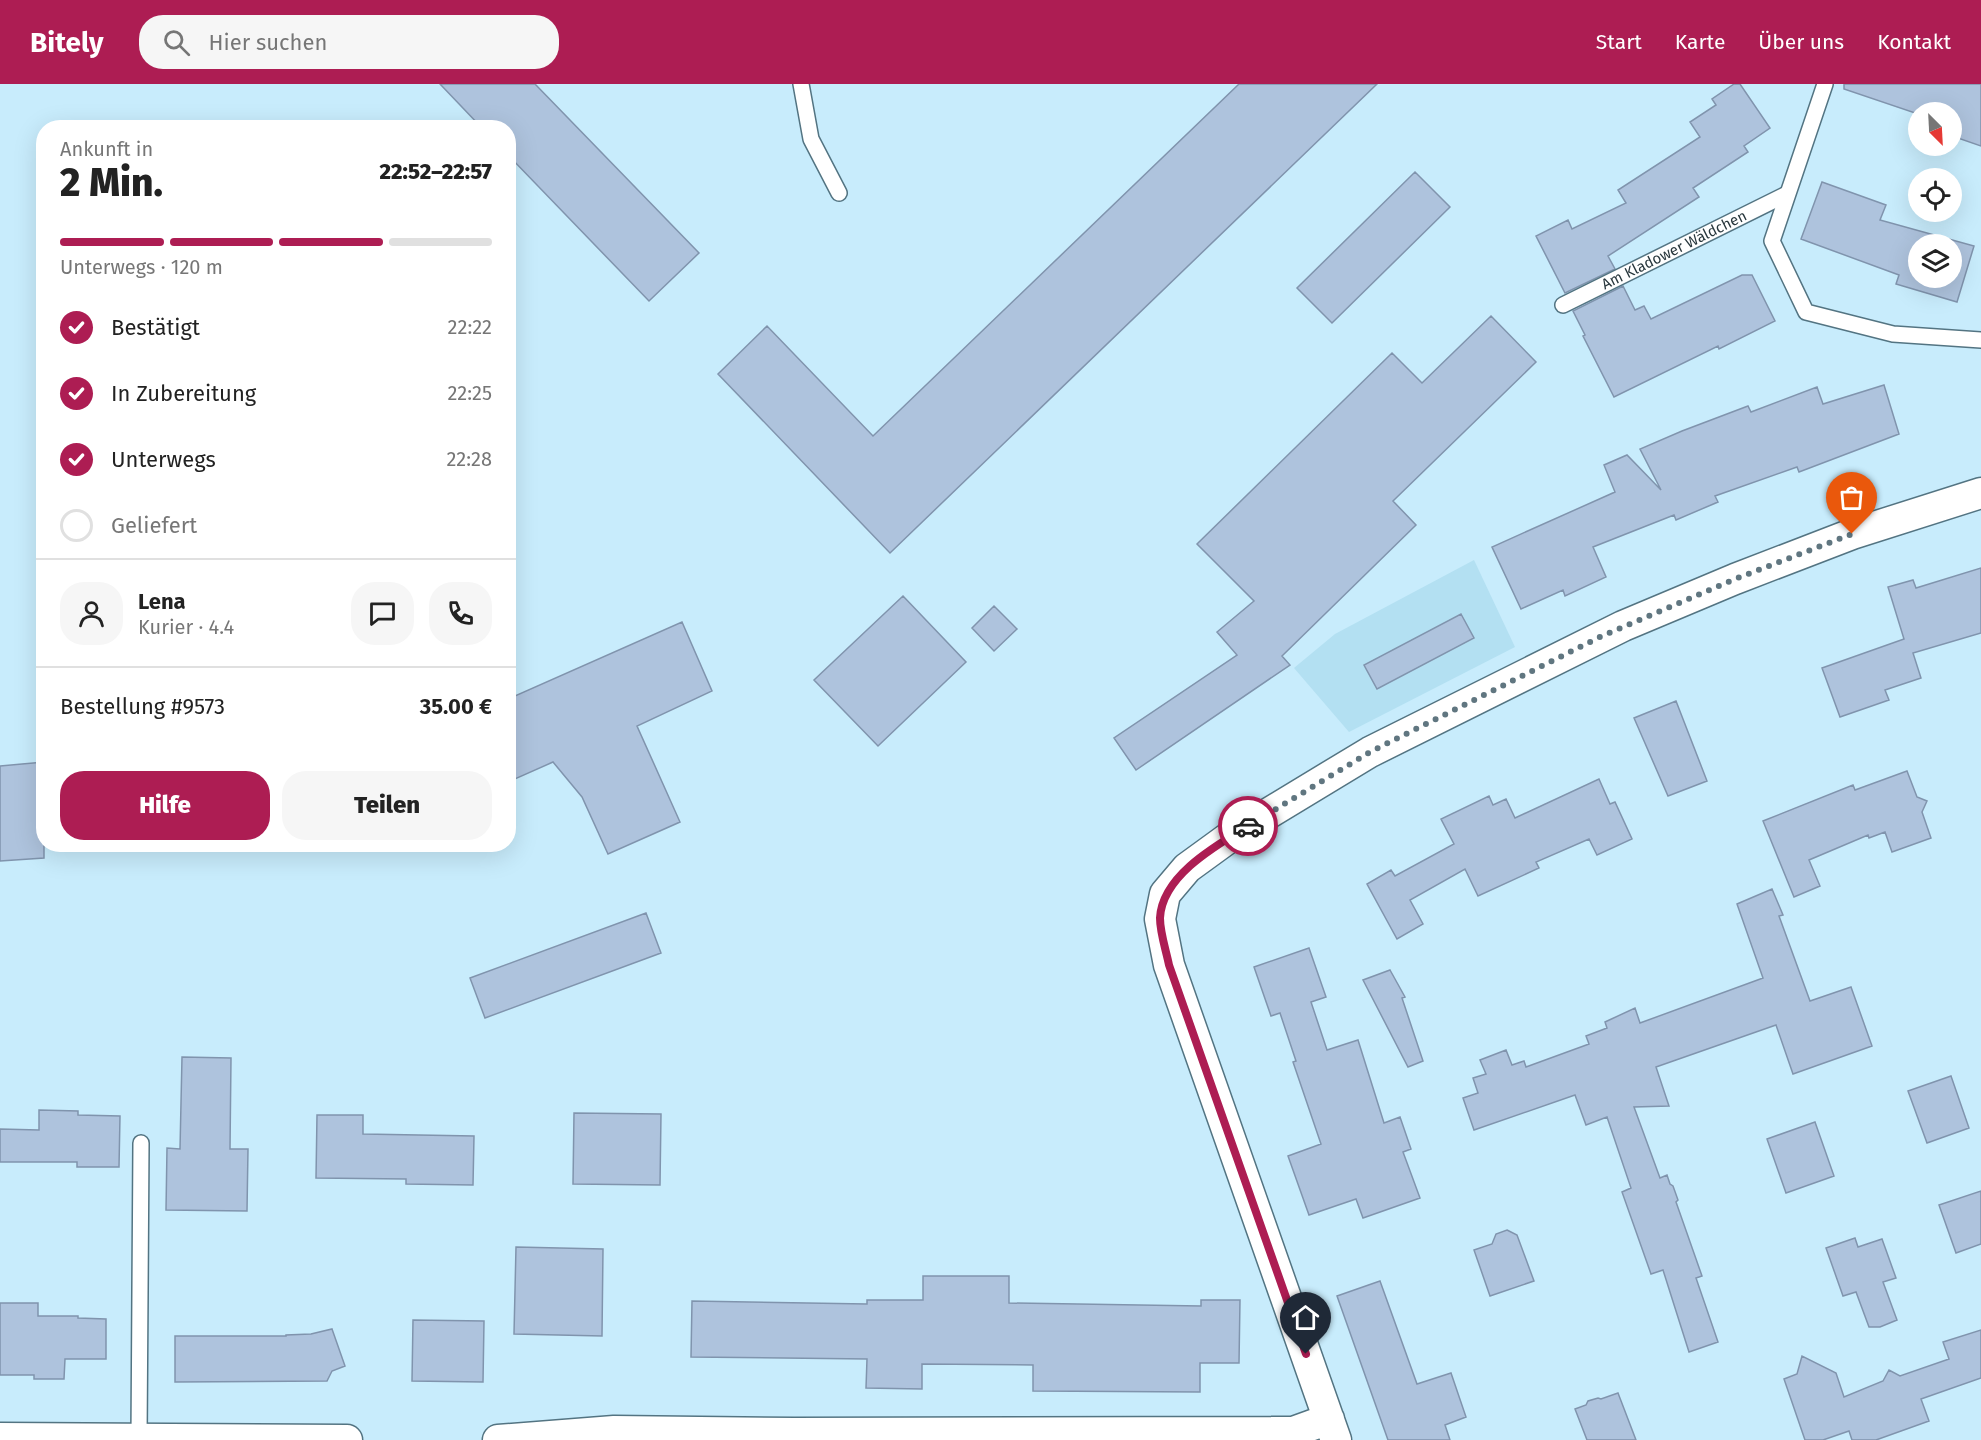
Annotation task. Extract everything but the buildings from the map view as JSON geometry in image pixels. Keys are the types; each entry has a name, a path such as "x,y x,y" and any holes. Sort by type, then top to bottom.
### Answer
{"street":[{"path":"498,1440 614,1431 794,1433 1333,1430 1169,965 1160,919 1166,894 1186,868 1231,836 1370,752 1480,696 1623,627 1735,579 1852,534 1981,493"},
{"path":"0,1438 347,1440"}],"lane":[{"path":"801,84 811,140 838,193"},
{"path":"1825,84 1772,241 1806,312 1893,334 1981,340"},
{"name":"Am Kladower Wäldchen","path":"1563,305 1787,194"},
{"path":"139,1439 141,1143"}],"shaded area":[{"path":"1474,560 1515,647 1349,732 1294,668 1335,634"}],"way so far":[{"path":"1248,826 1370,752 1602,636 1735,579 1852,534"}],"route":[{"path":"1248,826 1186,868 1166,894 1160,919 1169,965 1306,1354"}]}
